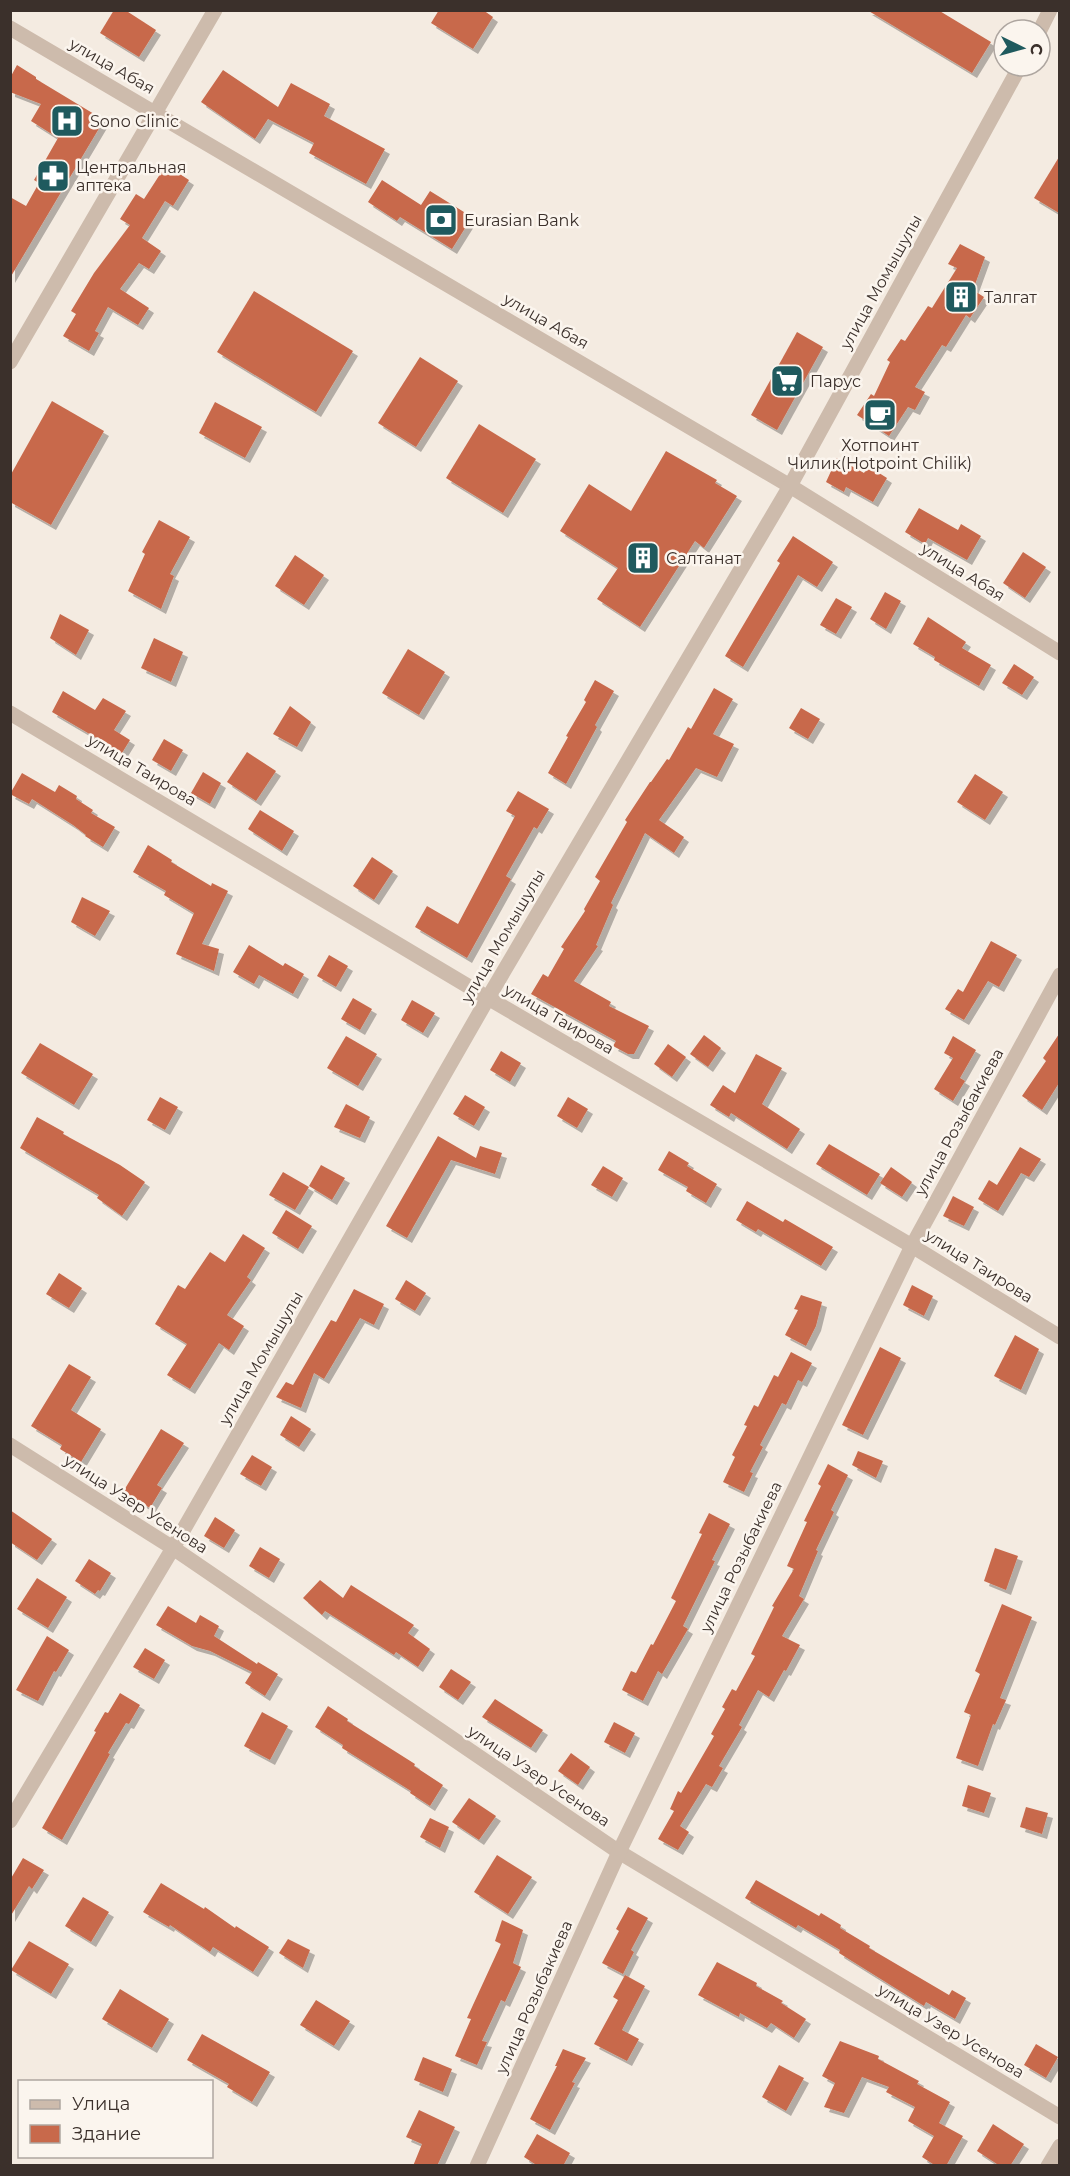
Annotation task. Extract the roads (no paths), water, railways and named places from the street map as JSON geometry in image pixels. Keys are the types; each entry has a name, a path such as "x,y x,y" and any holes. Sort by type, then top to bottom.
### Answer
{"street":[{"path":"10,362 215,10"},
{"name":"улица Абая","path":"10,28 790,486 1059,652"},
{"name":"улица Момышулы","path":"10,1821 173,1548 488,998 790,486 1013,78"},
{"name":"улица Таирова","path":"10,713 488,998 912,1246 1059,1337"},
{"name":"улица Розыбакиева","path":"477,2166 619,1852 912,1246 1059,975"},
{"name":"улица Узер Усенова","path":"10,1445 173,1548 619,1852 1059,2117"},
{"path":"1048,2166 1059,2146"}],"place":[{"name":"Sono Clinic","path":"67,121"},
{"name":"Центральная аптека","path":"53,176"},
{"name":"Eurasian Bank","path":"441,220"},
{"name":"Талгат","path":"961,297"},
{"name":"Парус","path":"787,381"},
{"name":"Хотпоинт Чилик(Hotpoint Chilik)","path":"880,415"},
{"name":"Салтанат","path":"643,558"}]}
